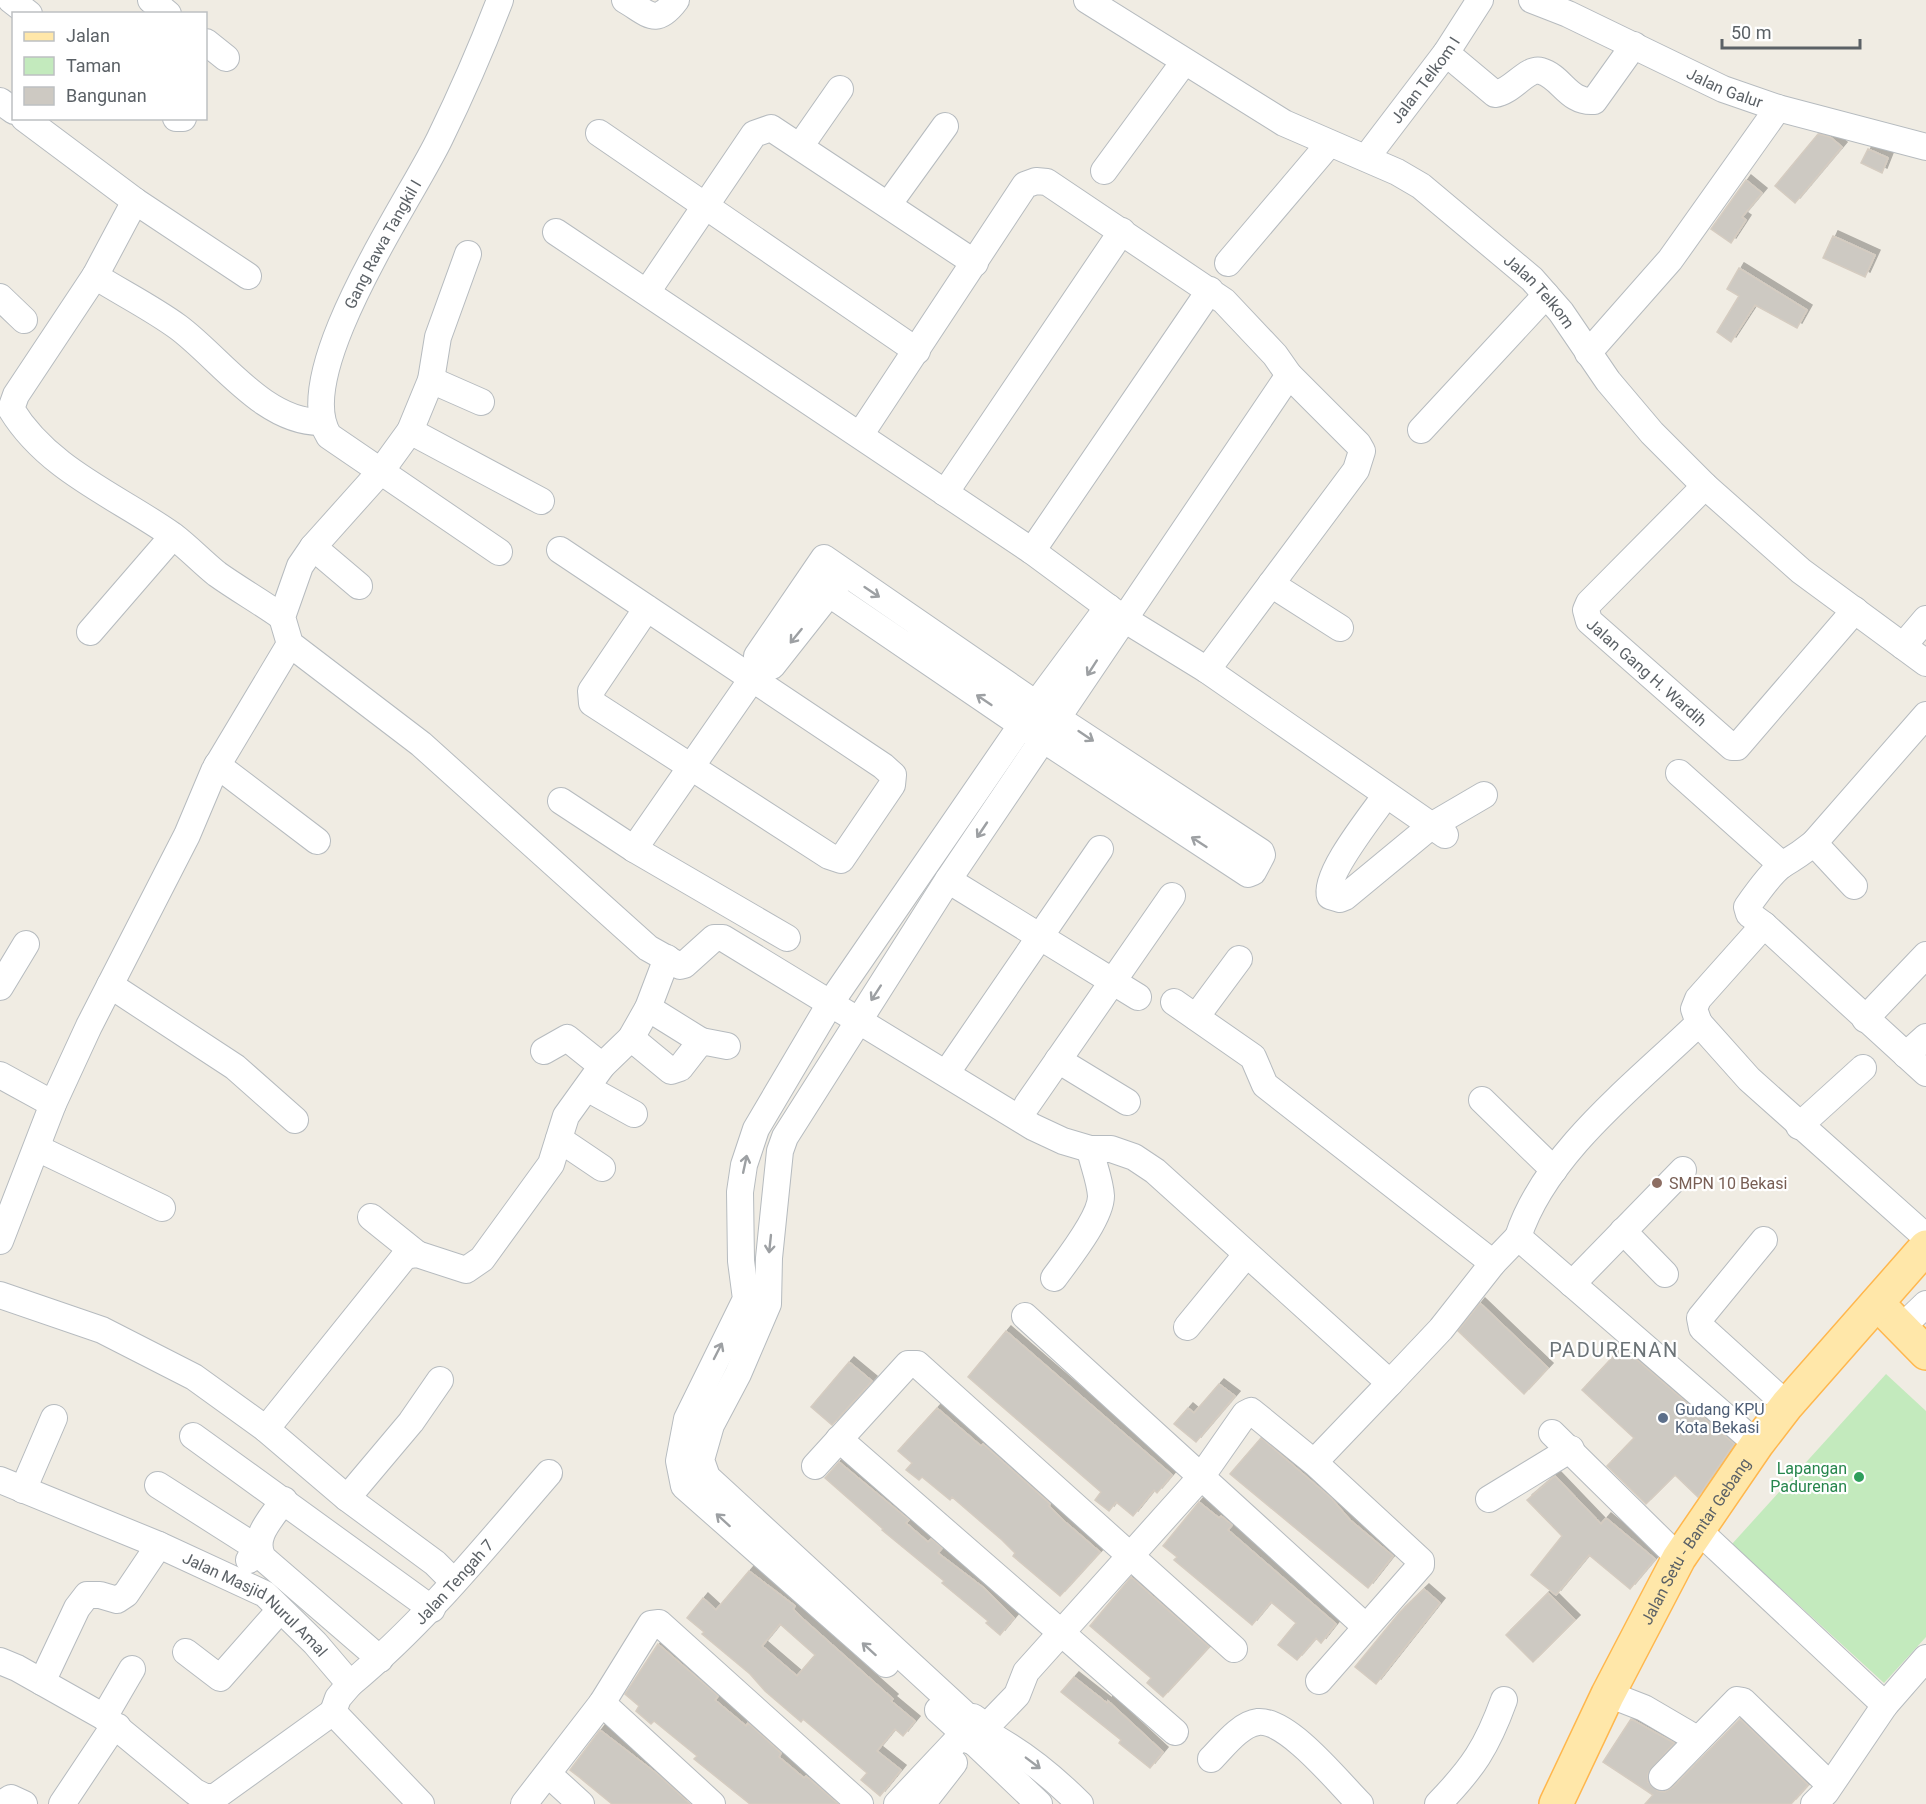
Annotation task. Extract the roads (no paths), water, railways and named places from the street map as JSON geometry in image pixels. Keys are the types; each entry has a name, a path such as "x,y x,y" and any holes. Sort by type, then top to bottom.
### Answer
{"main road":[{"name":"Jalan Setu - Bantar Gebang","path":"1556,1804 1608,1694 1679,1558 1756,1444 1787,1405 1926,1247"},
{"path":"1877,1303 1926,1353"}],"street":[{"path":"11,0 26,12"},
{"path":"151,0 166,12"},
{"name":"Gang Rawa Tangkil I","path":"311,422 336,338 351,303 440,138 480,52 500,0"},
{"path":"625,0 659,17 667,13 676,0"},
{"name":"Jalan Telkom I","path":"1366,158 1446,53 1480,0"},
{"name":"Jalan Galur","path":"1532,0 1634,45 1723,88 1778,108 1926,147"},
{"name":"Jalan Telkom","path":"1102,4 1185,62 1284,123 1397,172 1420,186 1532,279 1652,433 1705,486 1801,571 1926,663"},
{"path":"207,43 226,58"},
{"path":"1446,53 1495,94 1505,93 1531,72 1541,71 1584,102 1594,101 1634,45"},
{"path":"1104,171 1185,62"},
{"path":"801,145 840,89"},
{"path":"1588,353 1670,260 1778,108"},
{"path":"27,120 135,201 248,276"},
{"path":"888,205 945,126"},
{"path":"647,292 754,134 762,129 771,128 801,145 975,263"},
{"path":"598,133 917,351"},
{"path":"1228,263 1329,144"},
{"path":"860,435 1025,185 1036,181 1047,182 1210,290 1248,324 1289,375 1358,444 1362,451 1356,470 1207,670"},
{"path":"135,201 95,276 6,410 40,445 79,477 173,536 218,574 282,617"},
{"path":"945,493 1122,231"},
{"path":"556,232 1032,551 1116,613 1207,670 1438,831"},
{"path":"468,254 438,336 432,380 410,431 381,471 313,547 300,566 282,617 290,644 422,744 648,948 684,965 714,939 723,938 860,1019 1033,1127 1063,1141 1090,1149 1111,1149 1134,1157 1181,1193 1246,1255 1390,1383"},
{"path":"95,276 177,326 215,358 242,386 311,422 500,552"},
{"path":"1032,551 1210,290"},
{"path":"1421,430 1546,295"},
{"path":"0,297 24,320"},
{"path":"1039,1804 972,1730 684,1486 679,1461 687,1419 757,1301 769,1258 780,1151 785,1137 948,880 1033,732 1036,704 1116,613 1289,375"},
{"path":"432,380 481,402"},
{"path":"410,431 541,501"},
{"name":"Jalan Gang H. Wardih","path":"1705,486 1589,603 1586,610 1589,621 1735,748 1855,610"},
{"path":"90,632 173,536"},
{"path":"313,547 359,586"},
{"path":"560,549 647,608 756,674 892,775 892,785 842,860 829,856 591,700 591,692 647,608"},
{"path":"634,849 690,765 756,674 757,656 812,596 824,558 1036,704 1261,852 1253,872 1248,874 1033,732 812,596"},
{"path":"1271,584 1340,628"},
{"path":"757,1301 741,1261 740,1192 749,1145 756,1129 831,1002 1033,732 1059,718 1116,613"},
{"path":"1903,646 1926,619"},
{"path":"0,1241 53,1104 110,985 187,835 217,765 290,644"},
{"path":"1926,715 1814,843 1795,860 1782,865 1747,907 1749,914 1764,925 1926,1073"},
{"path":"217,765 317,841"},
{"path":"1679,773 1782,865"},
{"path":"1386,795 1341,862 1329,889 1330,896 1340,899 1345,897 1438,831 1484,795"},
{"path":"561,801 634,849 787,938"},
{"path":"1814,843 1854,886"},
{"path":"952,1065 1100,849"},
{"path":"948,880 1138,997"},
{"path":"1027,1106 1172,896"},
{"path":"1764,925 1698,999 1694,1009 1699,1023 1749,1079 1926,1237"},
{"path":"0,987 26,944"},
{"path":"1865,1019 1926,955"},
{"path":"371,1217 417,1254 466,1270 482,1259 551,1164 566,1116 602,1066 631,1038 648,1008 667,958"},
{"path":"1196,1017 1239,959"},
{"path":"110,985 235,1067 295,1120"},
{"path":"1174,1002 1253,1057 1265,1085 1493,1263"},
{"path":"648,1008 701,1041 728,1046"},
{"path":"1323,1453 1442,1329 1493,1263 1518,1237 1527,1209 1541,1185 1586,1131 1699,1023"},
{"path":"1906,1055 1926,1037"},
{"path":"544,1051 567,1038 602,1066"},
{"path":"631,1038 671,1071 680,1068 701,1041"},
{"path":"1058,1060 1127,1102"},
{"path":"1799,1126 1863,1068"},
{"path":"0,1075 53,1104"},
{"path":"587,1088 634,1114"},
{"path":"1482,1100 1554,1170"},
{"path":"559,1139 602,1168"},
{"path":"37,1148 162,1208"},
{"path":"1054,1278 1068,1259 1100,1202 1100,1188 1090,1149"},
{"path":"1572,1284 1683,1170"},
{"path":"1623,1231 1665,1274"},
{"path":"1518,1237 1756,1444"},
{"path":"1764,1240 1699,1322 1702,1328 1787,1405"},
{"path":"266,1429 405,1256 417,1254"},
{"path":"1187,1327 1246,1255"},
{"path":"0,1295 102,1330 194,1377 266,1429 347,1498 426,1556 454,1582"},
{"path":"1901,1328 1926,1304"},
{"path":"1025,1316 1366,1627"},
{"path":"814,1466 908,1364 917,1364 1234,1649"},
{"path":"347,1498 411,1422 440,1380"},
{"path":"897,1804 972,1730 1017,1695 1026,1672 1201,1477 1245,1414 1251,1411 1421,1561 1421,1565 1319,1681"},
{"path":"23,1490 54,1418"},
{"path":"194,1436 432,1609"},
{"path":"839,1440 1174,1731"},
{"path":"1489,1499 1562,1441 1679,1558"},
{"name":"Jalan Tengah 7","path":"350,1684 432,1609 549,1473"},
{"name":"Jalan Masjid Nurul Amal","path":"0,1480 159,1545 204,1568 236,1579 265,1594 315,1642 350,1684"},
{"path":"158,1485 257,1548 263,1558 380,1659"},
{"path":"236,1579 257,1548 258,1538 284,1500"},
{"path":"1699,1531 1885,1706"},
{"path":"42,1682 78,1608 87,1595 100,1595 117,1600 126,1594 159,1545"},
{"path":"186,1653 220,1678 280,1610"},
{"path":"524,1804 602,1703 651,1624 659,1623 860,1804"},
{"path":"1662,1777 1731,1703 1737,1700 1743,1701 1822,1794 1885,1706 1926,1658"},
{"path":"0,1661 42,1682 111,1722 170,1773 200,1795 210,1798 291,1744 333,1712 338,1698 350,1684"},
{"path":"62,1804 108,1736 111,1722 132,1669"},
{"path":"1608,1694 1644,1708 1697,1739"},
{"path":"1438,1804 1468,1774 1485,1749 1504,1700"},
{"path":"602,1703 712,1804"},
{"path":"333,1712 421,1804"},
{"path":"1211,1759 1240,1730 1256,1722 1271,1723 1289,1733 1360,1804"},
{"path":"922,1804 972,1730"},
{"path":"972,1730 1006,1743 1059,1783 1080,1804"},
{"path":"548,1774 581,1804"},
{"path":"2,1804 10,1798 24,1804"}],"place":[{"name":"SMPN 10 Bekasi","path":"1657,1183"},
{"name":"Gudang KPU Kota Bekasi","path":"1663,1418"},
{"name":"Lapangan Padurenan","path":"1859,1477"}],"district":[{"name":"PADURENAN","path":"1614,1350"}]}
